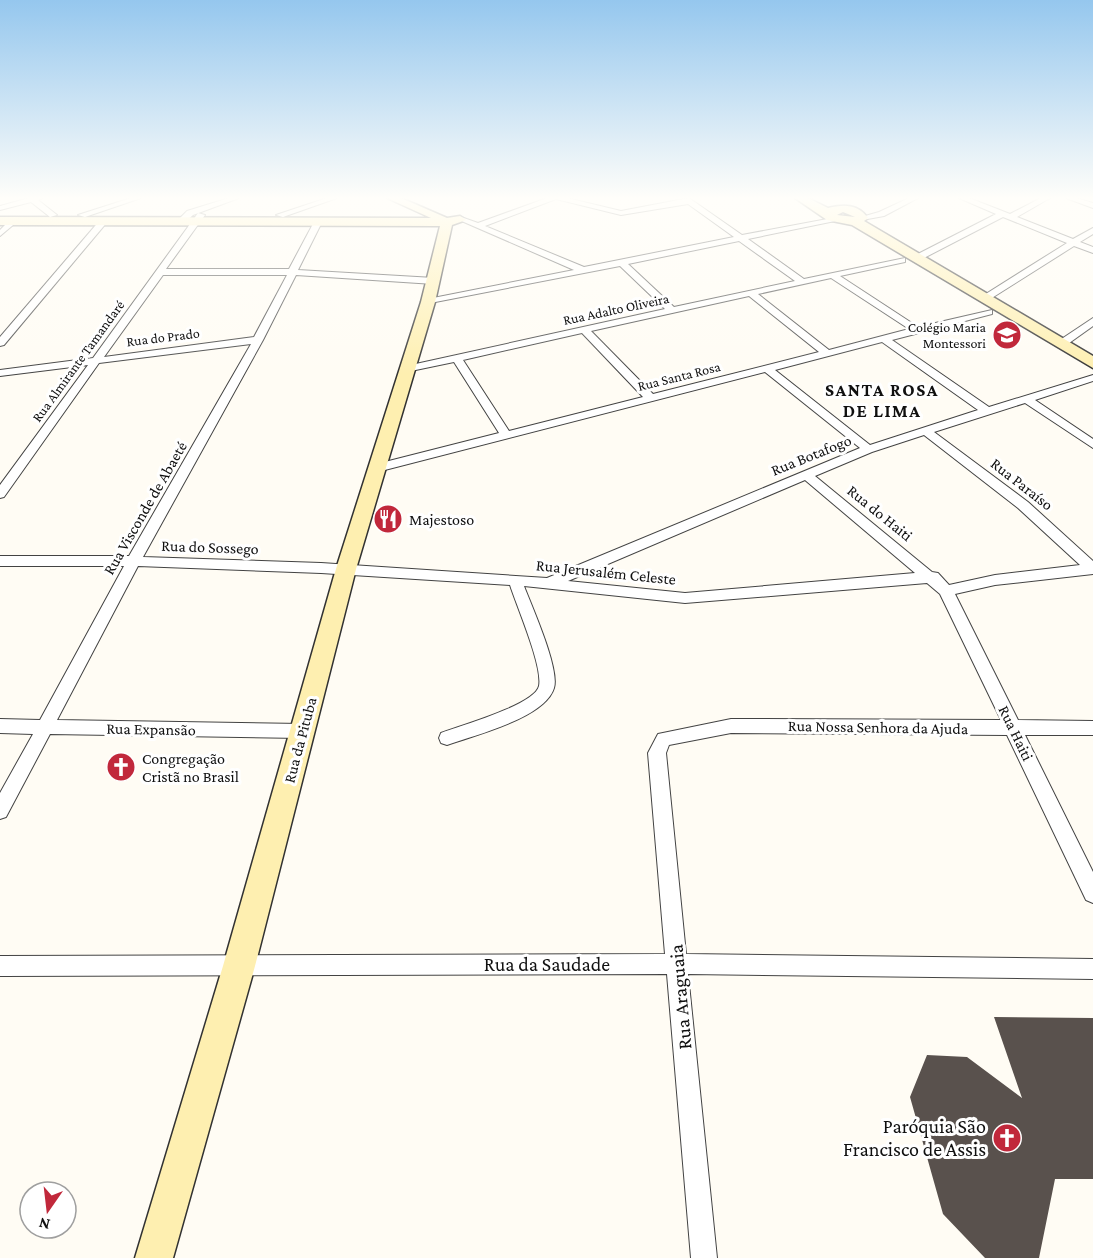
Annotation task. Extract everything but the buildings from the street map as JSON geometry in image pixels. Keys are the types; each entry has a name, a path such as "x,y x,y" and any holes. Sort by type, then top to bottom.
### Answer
{"street":[{"path":"0,344 74,257"},
{"name":"Rua Almirante Tamandaré","path":"0,494 94,360 161,272 169,257"},
{"name":"Rua Visconde de Abaeté","path":"0,810 133,562 258,340 301,257"},
{"name":"Rua da Pituba","path":"154,1258 238,966 346,569 440,257"},
{"path":"551,257 585,271"},
{"path":"428,302 654,257"},
{"path":"767,257 802,282"},
{"path":"906,257 987,306 1093,377"},
{"name":"Rua Adalto Oliveira","path":"406,369 915,257"},
{"name":"Rua Santa Rosa","path":"377,468 916,330 987,306 1055,257"},
{"path":"622,263 673,310"},
{"path":"161,272 294,272 434,281"},
{"path":"834,276 916,330"},
{"path":"750,293 825,352"},
{"path":"987,306 1093,363"},
{"path":"1061,344 1093,321"},
{"path":"584,330 651,398"},
{"path":"883,338 985,410"},
{"name":"Rua do Prado","path":"0,373 258,340"},
{"path":"457,358 506,435"},
{"path":"768,369 868,449"},
{"name":"Rua Botafogo","path":"548,583 868,449 1093,377"},
{"path":"1025,398 1093,444"},
{"name":"Rua Paraíso","path":"926,431 1023,505 1093,569"},
{"name":"Rua do Haiti","path":"806,475 933,577"},
{"name":"Rua do Sossego","path":"0,561 133,562 346,569"},
{"name":"Rua Jerusalém Celeste","path":"346,569 515,580 653,597 685,598 933,577"},
{"path":"946,591 994,580 1093,569"},
{"name":"Rua Haiti","path":"933,577 946,591 1093,893"},
{"path":"447,738 525,709 542,696 547,686 545,665 515,580"},
{"name":"Rua Nossa Senhora da Ajuda","path":"664,739 721,728 762,725 1093,728"},
{"name":"Rua Expansão","path":"0,726 302,731"},
{"name":"Rua Araguaia","path":"664,739 657,753 704,1258"},
{"name":"Rua da Saudade","path":"0,966 676,964 1093,969"}],"place":[{"name":"Colégio Maria Montessori","path":"1007,335"},
{"name":"Majestoso","path":"388,519"},
{"name":"Congregação Cristã no Brasil","path":"121,767"},
{"name":"Paróquia São Francisco de Assis","path":"1007,1138"}],"district":[{"name":"SANTA ROSA DE LIMA","path":"882,400"}]}
